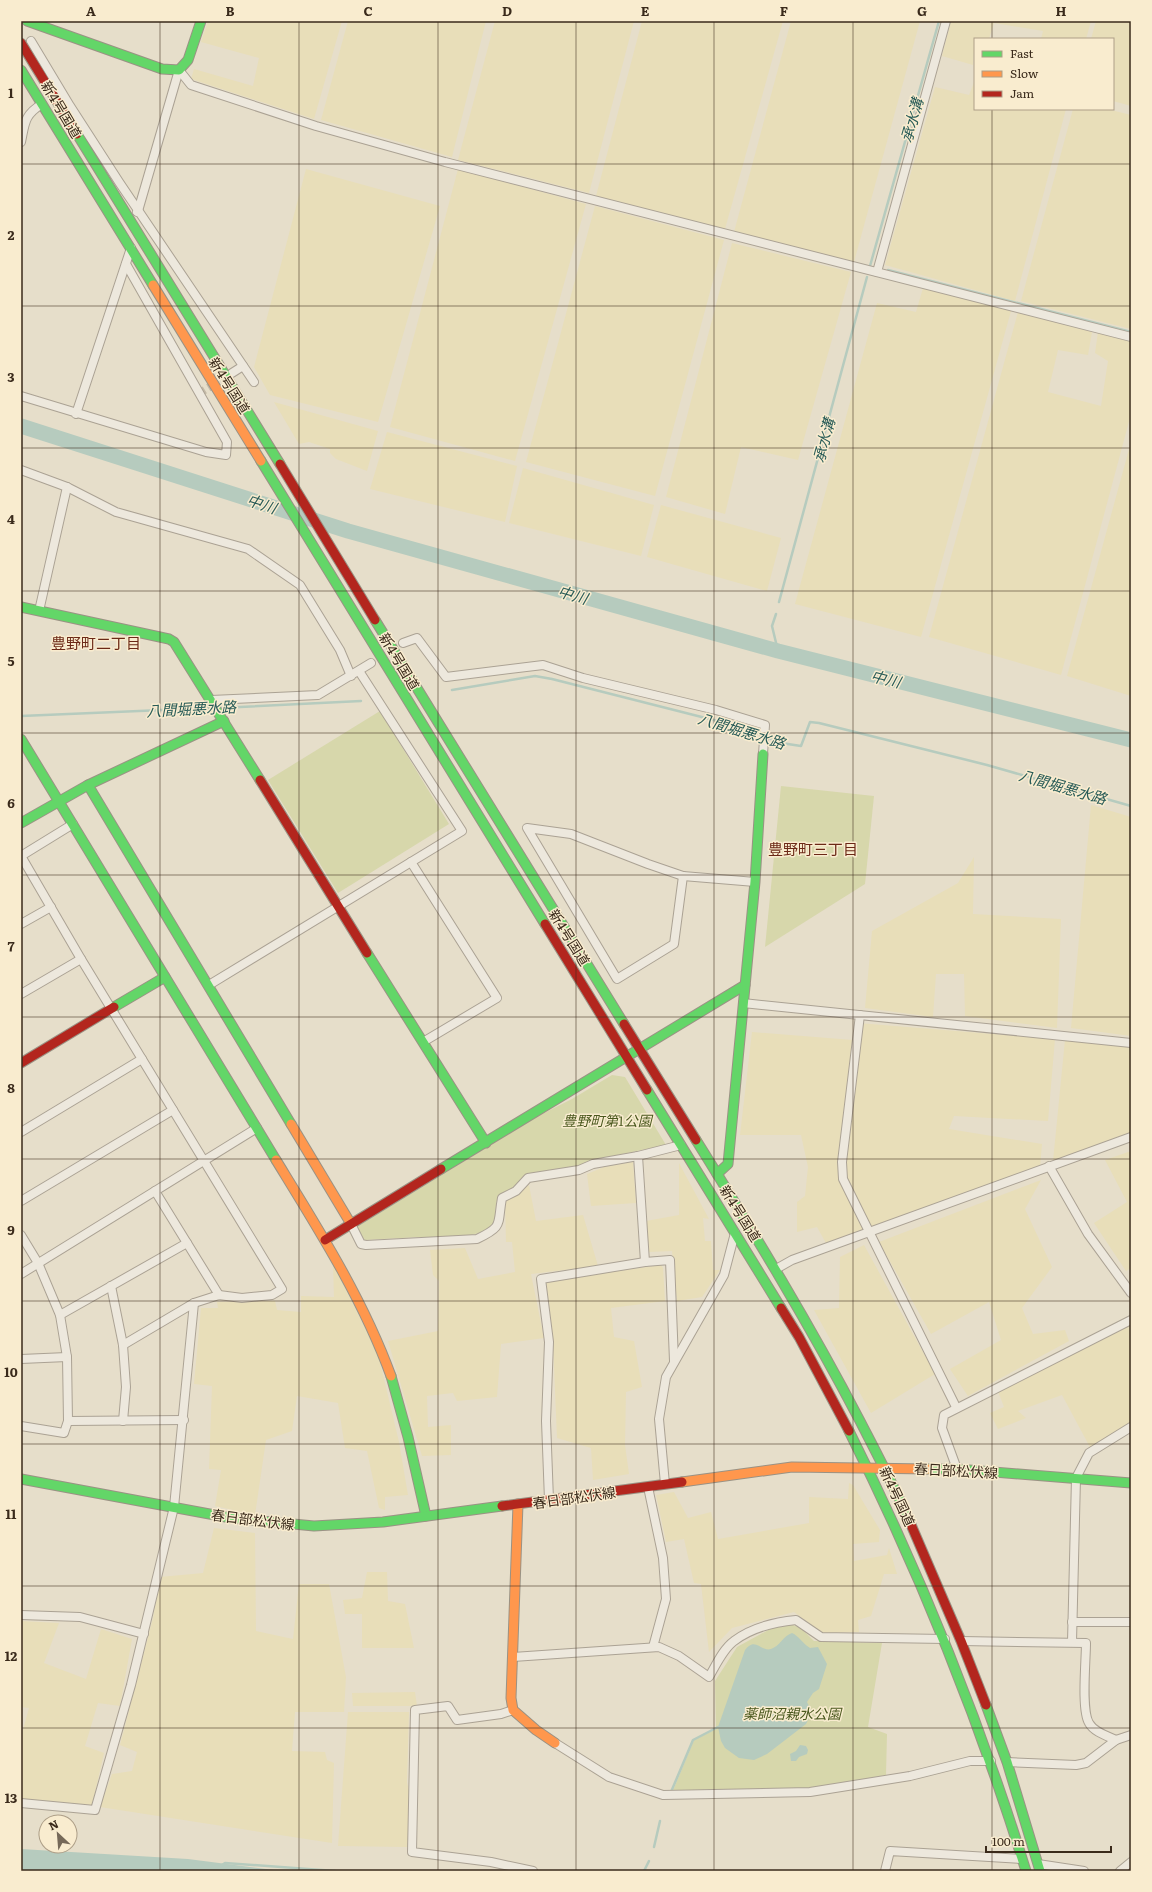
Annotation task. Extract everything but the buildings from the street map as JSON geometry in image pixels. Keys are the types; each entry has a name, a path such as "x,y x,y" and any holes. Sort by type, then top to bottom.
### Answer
{"main road":[{"path":"27,21 162,69 178,70 188,60 201,21"},
{"name":"新4号国道","path":"21,42 127,218 718,1174 776,1269 830,1362 884,1468 923,1550 961,1641 1007,1762 1039,1867"},
{"name":"新4号国道","path":"21,70 241,426 803,1344 867,1468 910,1558 945,1639 991,1761 1026,1871"},
{"path":"21,607 169,640 177,646 486,1143"},
{"path":"21,823 58,800 221,717"},
{"path":"21,739 325,1240 362,1305 385,1360 403,1416 426,1516"},
{"path":"718,1174 728,1164 755,882 763,754"},
{"path":"88,785 209,985 350,1224"},
{"path":"21,1063 165,977"},
{"path":"325,1240 745,985"},
{"name":"春日部松伏線","path":"21,1479 232,1518 297,1525 383,1522 792,1467 957,1469 1131,1483"},
{"path":"518,1504 511,1698 514,1710 555,1743"}],"street":[{"path":"877,272 946,21"},
{"path":"31,41 70,106 138,211 254,382"},
{"path":"127,218 138,211 178,70"},
{"path":"178,70 191,85 324,128 445,162 1131,337"},
{"path":"21,142 27,116 32,110 42,104"},
{"path":"76,414 131,248"},
{"path":"21,396 76,414 206,452 226,455 227,442 126,264"},
{"path":"232,373 243,366"},
{"path":"21,470 68,487 116,512 248,549 300,585 340,650 352,676"},
{"path":"39,611 68,487"},
{"path":"403,643 417,638 446,677 543,665 597,682 730,714 765,725 763,754"},
{"path":"212,701 318,695 352,676 371,663"},
{"path":"209,985 462,831 359,671"},
{"path":"72,824 21,856 81,959 282,1289 272,1295 242,1298 219,1295 194,1303 123,1345"},
{"path":"683,876 674,944 617,979 527,828 571,834 683,876 755,882"},
{"path":"411,862 497,998 423,1042"},
{"path":"21,924 50,907"},
{"path":"21,994 81,959"},
{"path":"743,1003 1131,1043"},
{"path":"860,1014 842,1173 868,1232 956,1407"},
{"path":"21,1132 142,1059"},
{"path":"21,1201 173,1110"},
{"path":"21,1274 257,1128"},
{"path":"776,1269 792,1260 1131,1137"},
{"path":"350,1224 361,1244 366,1245 477,1239 493,1232 499,1224 502,1198 516,1191 528,1178 579,1170 593,1164 638,1156 681,1145"},
{"path":"638,1156 645,1262"},
{"path":"1050,1166 1088,1234 1131,1293"},
{"path":"155,1191 219,1295"},
{"path":"666,1484 659,1419 666,1377 724,1275 733,1245 735,1231"},
{"path":"21,1235 38,1263 60,1315 67,1357 68,1421 64,1433 21,1426"},
{"path":"60,1315 187,1243"},
{"path":"549,1500 546,1421 549,1342 541,1279 645,1262 670,1260 674,1361"},
{"path":"111,1286 123,1345 126,1387 123,1421"},
{"path":"21,1803 95,1810 131,1685 174,1507 184,1420 194,1303"},
{"path":"957,1469 942,1428 944,1415 956,1407 1131,1320"},
{"path":"21,1358 67,1357"},
{"path":"68,1421 184,1420"},
{"path":"1072,1642 1076,1478 1089,1453 1131,1427"},
{"path":"648,1487 663,1558 666,1599 653,1647"},
{"path":"21,1615 80,1617 144,1634"},
{"path":"513,1657 659,1647 679,1656 710,1677 721,1656 734,1641 766,1625 785,1621 796,1620 821,1637 945,1639"},
{"path":"1072,1622 1131,1622"},
{"path":"961,1641 1086,1643 1085,1712 1090,1724 1101,1733 1116,1740"},
{"path":"514,1710 501,1714 457,1720 448,1706 415,1710 412,1852 491,1862 533,1871"},
{"path":"1007,1762 1076,1765 1086,1763 1116,1740 1131,1735"},
{"path":"555,1743 609,1777 664,1795 810,1792 910,1776 970,1761 991,1761"},
{"path":"885,1871 890,1851 1022,1859"},
{"path":"1120,1871 1131,1862"},
{"path":"1039,1867 1084,1871"}],"shaded area":[{"path":"208,21 342,21 314,119 191,79 194,69 253,86 259,58 201,42"},
{"path":"348,21 486,21 452,157 321,120"},
{"path":"495,21 634,21 589,193 458,160"},
{"path":"642,21 783,21 725,229 596,196"},
{"path":"791,21 920,21 854,262 734,232"},
{"path":"951,21 1091,21 1086,38 1041,38 1043,31 994,23 989,38 974,38 973,65 942,56"},
{"path":"1096,21 1131,21 1131,106 1114,101 1114,38 1091,38"},
{"path":"974,82 974,110 1066,110 1015,301 885,265 935,87 969,95"},
{"path":"1073,110 1111,110 1131,115 1131,329 1021,301"},
{"path":"306,169 440,206 378,422 270,395 254,367"},
{"path":"458,169 586,204 515,461 390,427"},
{"path":"595,206 724,240 655,496 526,462"},
{"path":"732,243 851,272 798,460 741,447 725,514 666,497"},
{"path":"923,288 1011,311 921,637 795,604 877,303 916,312"},
{"path":"1018,312 1092,332 1088,355 1058,350 1048,392 1101,406 1108,361 1095,353 1098,332 1131,342 1131,414 1061,675 929,637"},
{"path":"274,402 378,431 367,471 336,459 330,453 330,449 309,442 299,444"},
{"path":"387,432 517,466 505,522 370,489"},
{"path":"1131,442 1131,696 1067,676"},
{"path":"523,468 654,505 641,556 509,523"},
{"path":"661,505 781,538 767,591 647,557"},
{"path":"1091,805 1131,817 1131,1036 1071,1028"},
{"path":"974,857 973,914 1061,919 1057,1028 965,1016 964,974 936,974 933,1017 865,1008 872,931 958,883"},
{"path":"858,1023 1055,1039 1048,1121 954,1116 949,1129 1042,1144 1040,1168 827,1245 817,1227 797,1232 797,1202 805,1196 808,1167 801,1135 740,1135 752,1032 853,1040"},
{"path":"1065,1040 1131,1047 1131,1133 1053,1161"},
{"path":"1131,1151 1131,1268 1126,1271 1094,1223 1127,1202 1105,1160"},
{"path":"633,1162 636,1203 591,1206 587,1174 604,1167"},
{"path":"679,1163 709,1219 703,1218 705,1241 711,1241 713,1270 720,1270 702,1297 677,1301 672,1251 649,1252 646,1221 679,1215"},
{"path":"1041,1180 1025,1209 1052,1267 1022,1308 1033,1334 1065,1330 1069,1341 968,1396 950,1369 1001,1340 989,1302 931,1334 879,1242"},
{"path":"529,1185 536,1221 583,1215 598,1266 531,1274 544,1338 501,1344 497,1397 457,1401 453,1393 427,1396 428,1427 451,1425 451,1455 422,1456 388,1341 438,1331 439,1281 433,1275 430,1250 465,1248 478,1279 515,1272 512,1242 506,1242 505,1201"},
{"path":"864,1245 935,1374 871,1413 814,1310 839,1308 840,1257"},
{"path":"333,1264 378,1354 399,1442 408,1495 385,1497 385,1510 379,1508 367,1451 345,1448 338,1403 297,1396 292,1431 266,1440 255,1515 215,1506 221,1470 209,1469 212,1386 194,1384 201,1308 218,1308 217,1302 275,1301 277,1310 301,1312 301,1296 334,1297"},
{"path":"661,1265 663,1268 665,1301 611,1308 614,1337 634,1341 642,1387 626,1392 625,1445 629,1474 593,1480 591,1448 557,1438 553,1342 546,1281"},
{"path":"1131,1323 1131,1426 1092,1451 1062,1395 1018,1411 1026,1418 998,1429 990,1413 1004,1407 996,1386"},
{"path":"849,1483 853,1485 880,1530 879,1542 853,1544 854,1561 887,1555 889,1548 897,1574 884,1574 871,1616 858,1620 859,1632 822,1633 794,1612 732,1628 709,1652 701,1584 694,1583 684,1539 666,1542 656,1495 674,1492 688,1518 711,1512 718,1539 809,1523 809,1497 848,1499"},
{"path":"214,1528 255,1533 256,1631 293,1639 299,1584 329,1584 346,1677 344,1712 295,1712 292,1751 325,1752 327,1760 334,1763 332,1843 100,1807 112,1774 132,1771 137,1752 120,1745 153,1618 160,1577 203,1573"},
{"path":"367,1572 387,1572 388,1601 405,1604 414,1648 362,1648 362,1614 345,1614 343,1600 362,1598"},
{"path":"21,1621 59,1623 44,1663 86,1679 101,1629 132,1639 120,1706 98,1703 85,1746 104,1753 92,1806 21,1799 21,1737 29,1708 21,1707"},
{"path":"792,1633 810,1648 818,1647 827,1664 819,1689 813,1693 807,1702 812,1712 806,1724 767,1754 754,1760 739,1758 725,1748 721,1741 718,1727 745,1650 752,1644 767,1649 774,1648 786,1636"},
{"path":"415,1692 417,1706 353,1706 352,1693"},
{"path":"348,1712 409,1712 407,1782 412,1805 408,1847 338,1846"},
{"path":"800,1745 806,1746 808,1750 807,1754 799,1757 796,1761 791,1761 790,1754 796,1751"},
{"path":"21,1849 38,1850 38,1854 78,1854 78,1852 188,1859 282,1871 21,1871"}],"green space":[{"path":"380,711 449,824 338,893 268,780"},
{"path":"781,786 874,796 865,884 765,947"},
{"name":"豊野町第1公園","path":"612,1075 625,1077 666,1145 588,1161 577,1167 525,1175 514,1187 499,1195 496,1203 495,1224 479,1233 456,1237 361,1239 355,1228 540,1115 572,1099"},
{"name":"薬師沼親水公園","path":"790,1624 801,1628 814,1641 882,1643 868,1727 887,1734 886,1775 810,1789 672,1793 694,1740 716,1729 715,1681 737,1647 772,1628"}],"waterway":[{"name":"承水溝","path":"870,266 939,21"},
{"path":"888,270 1131,332"},
{"name":"承水溝","path":"779,602 867,277"},
{"name":"中川","path":"21,426 348,531 778,651 1131,740"},
{"name":"承水溝","path":"776,614 772,626 778,651"},
{"name":"八間堀悪水路","path":"452,690 535,676 745,728 781,743 801,746 810,722 819,723 987,765 1131,806"},
{"name":"八間堀悪水路","path":"219,708 361,701"},
{"name":"八間堀悪水路","path":"21,716 210,708"},
{"path":"671,1792 693,1740 718,1727"},
{"path":"654,1847 660,1821"},
{"path":"644,1871 649,1861"},
{"path":"222,1865 225,1863 335,1871"}],"tunnel":[{"path":"198,394 216,383"}],"traffic: fast":[{"path":"27,21 162,69 179,70 188,60 201,21"},
{"path":"21,70 153,285"},
{"path":"77,134 280,464"},
{"path":"261,461 545,924"},
{"path":"21,607 169,639 174,642 260,780"},
{"path":"375,620 624,1024"},
{"path":"21,823 88,785 224,721"},
{"path":"21,739 276,1160"},
{"path":"717,1174 728,1164 755,882 763,754"},
{"path":"88,785 291,1124"},
{"path":"367,953 486,1143"},
{"path":"114,1007 165,977"},
{"path":"441,1169 745,985"},
{"path":"647,1090 781,1308"},
{"path":"696,1140 760,1244 841,1385 909,1520"},
{"path":"391,1376 408,1437 426,1516"},
{"path":"849,1431 900,1538 946,1647 968,1702 1008,1814 1026,1871"},
{"path":"929,1469 957,1469 1131,1483"},
{"path":"21,1479 231,1518 314,1526 383,1522 502,1506"},
{"path":"986,1705 1007,1762 1040,1871"}],"traffic: slow":[{"path":"153,285 261,461"},
{"path":"291,1124 351,1224"},
{"path":"276,1160 354,1292 380,1347 391,1376"},
{"path":"682,1482 792,1467 929,1469"},
{"path":"518,1504 511,1698 513,1710 536,1730 555,1743"}],"traffic: jam":[{"path":"21,43 77,134"},
{"path":"280,464 375,620"},
{"path":"260,780 367,953"},
{"path":"545,924 647,1090"},
{"path":"21,1063 114,1007"},
{"path":"624,1024 696,1140"},
{"path":"325,1240 441,1169"},
{"path":"781,1308 799,1337 849,1431"},
{"path":"502,1506 682,1482"},
{"path":"909,1520 961,1641 986,1705"}],"district":[{"name":"豊野町二丁目","path":"96,642"},
{"name":"豊野町三丁目","path":"813,848"}]}
